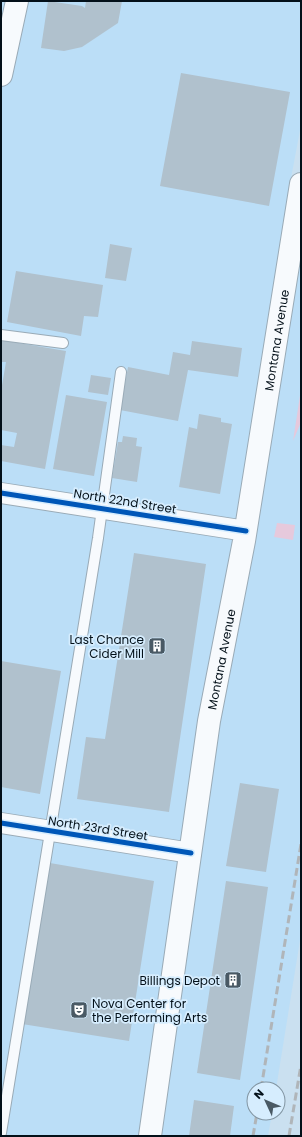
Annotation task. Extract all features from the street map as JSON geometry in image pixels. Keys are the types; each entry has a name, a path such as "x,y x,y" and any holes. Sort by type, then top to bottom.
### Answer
{"main road":[{"path":"1,75 14,5"},
{"name":"Montana Avenue","path":"150,1136 209,721 246,531 298,216 301,184"}],"street":[{"name":"North 22nd Street","path":"1,493 246,531"},
{"name":"North 23rd Street","path":"1,823 191,853"}],"lane":[{"path":"1,335 63,343"},
{"path":"1,1133 103,508 121,372"}],"shaded area":[{"path":"1,1 301,1 301,125 289,189 301,191 301,934 277,1081 246,1081 246,1121 271,1121 268,1136 1,1136"},
{"path":"301,389 301,422 293,441"},
{"path":"277,523 295,525 293,540 274,537"}],"building":[{"path":"48,1 82,6 85,8 86,1 122,1 118,23 82,47 64,51 41,48"},
{"path":"181,73 290,92 269,206 160,186"},
{"path":"110,244 132,248 126,281 105,278"},
{"path":"16,271 103,285 98,317 84,316 81,336 7,322"},
{"path":"1,340 66,351 45,469 1,461 1,445 14,447 17,433 1,430 1,391 6,362 1,362"},
{"path":"192,341 242,348 238,377 188,370 178,421 120,410 128,367 169,375 173,352 190,355"},
{"path":"91,375 111,378 108,395 88,392"},
{"path":"66,395 107,402 94,476 53,469"},
{"path":"199,414 221,418 221,422 232,424 220,494 179,487 189,427 197,429"},
{"path":"123,436 137,438 136,446 142,447 137,482 112,478 118,442 122,442"},
{"name":"Last Chance Cider Mill","path":"134,553 206,564 169,812 77,799 86,737 105,739"},
{"path":"1,661 61,671 40,794 1,787"},
{"path":"240,783 279,789 266,872 226,866"},
{"path":"50,863 154,881 129,1041 22,1024"},
{"name":"Billings Depot","path":"226,881 268,887 240,1080 197,1073"},
{"path":"194,1100 234,1106 230,1136 189,1136"}],"railway":[{"path":"262,1081 301,844"},
{"path":"289,1136 301,1065"},
{"path":"253,1136 256,1121"}],"cycle path":[{"path":"1,493 246,531"},
{"path":"1,823 191,853"}],"place":[{"name":"Last Chance Cider Mill","path":"157,646"},
{"name":"Billings Depot","path":"233,980"},
{"name":"Nova Center for the Performing Arts","path":"79,1010"}]}
